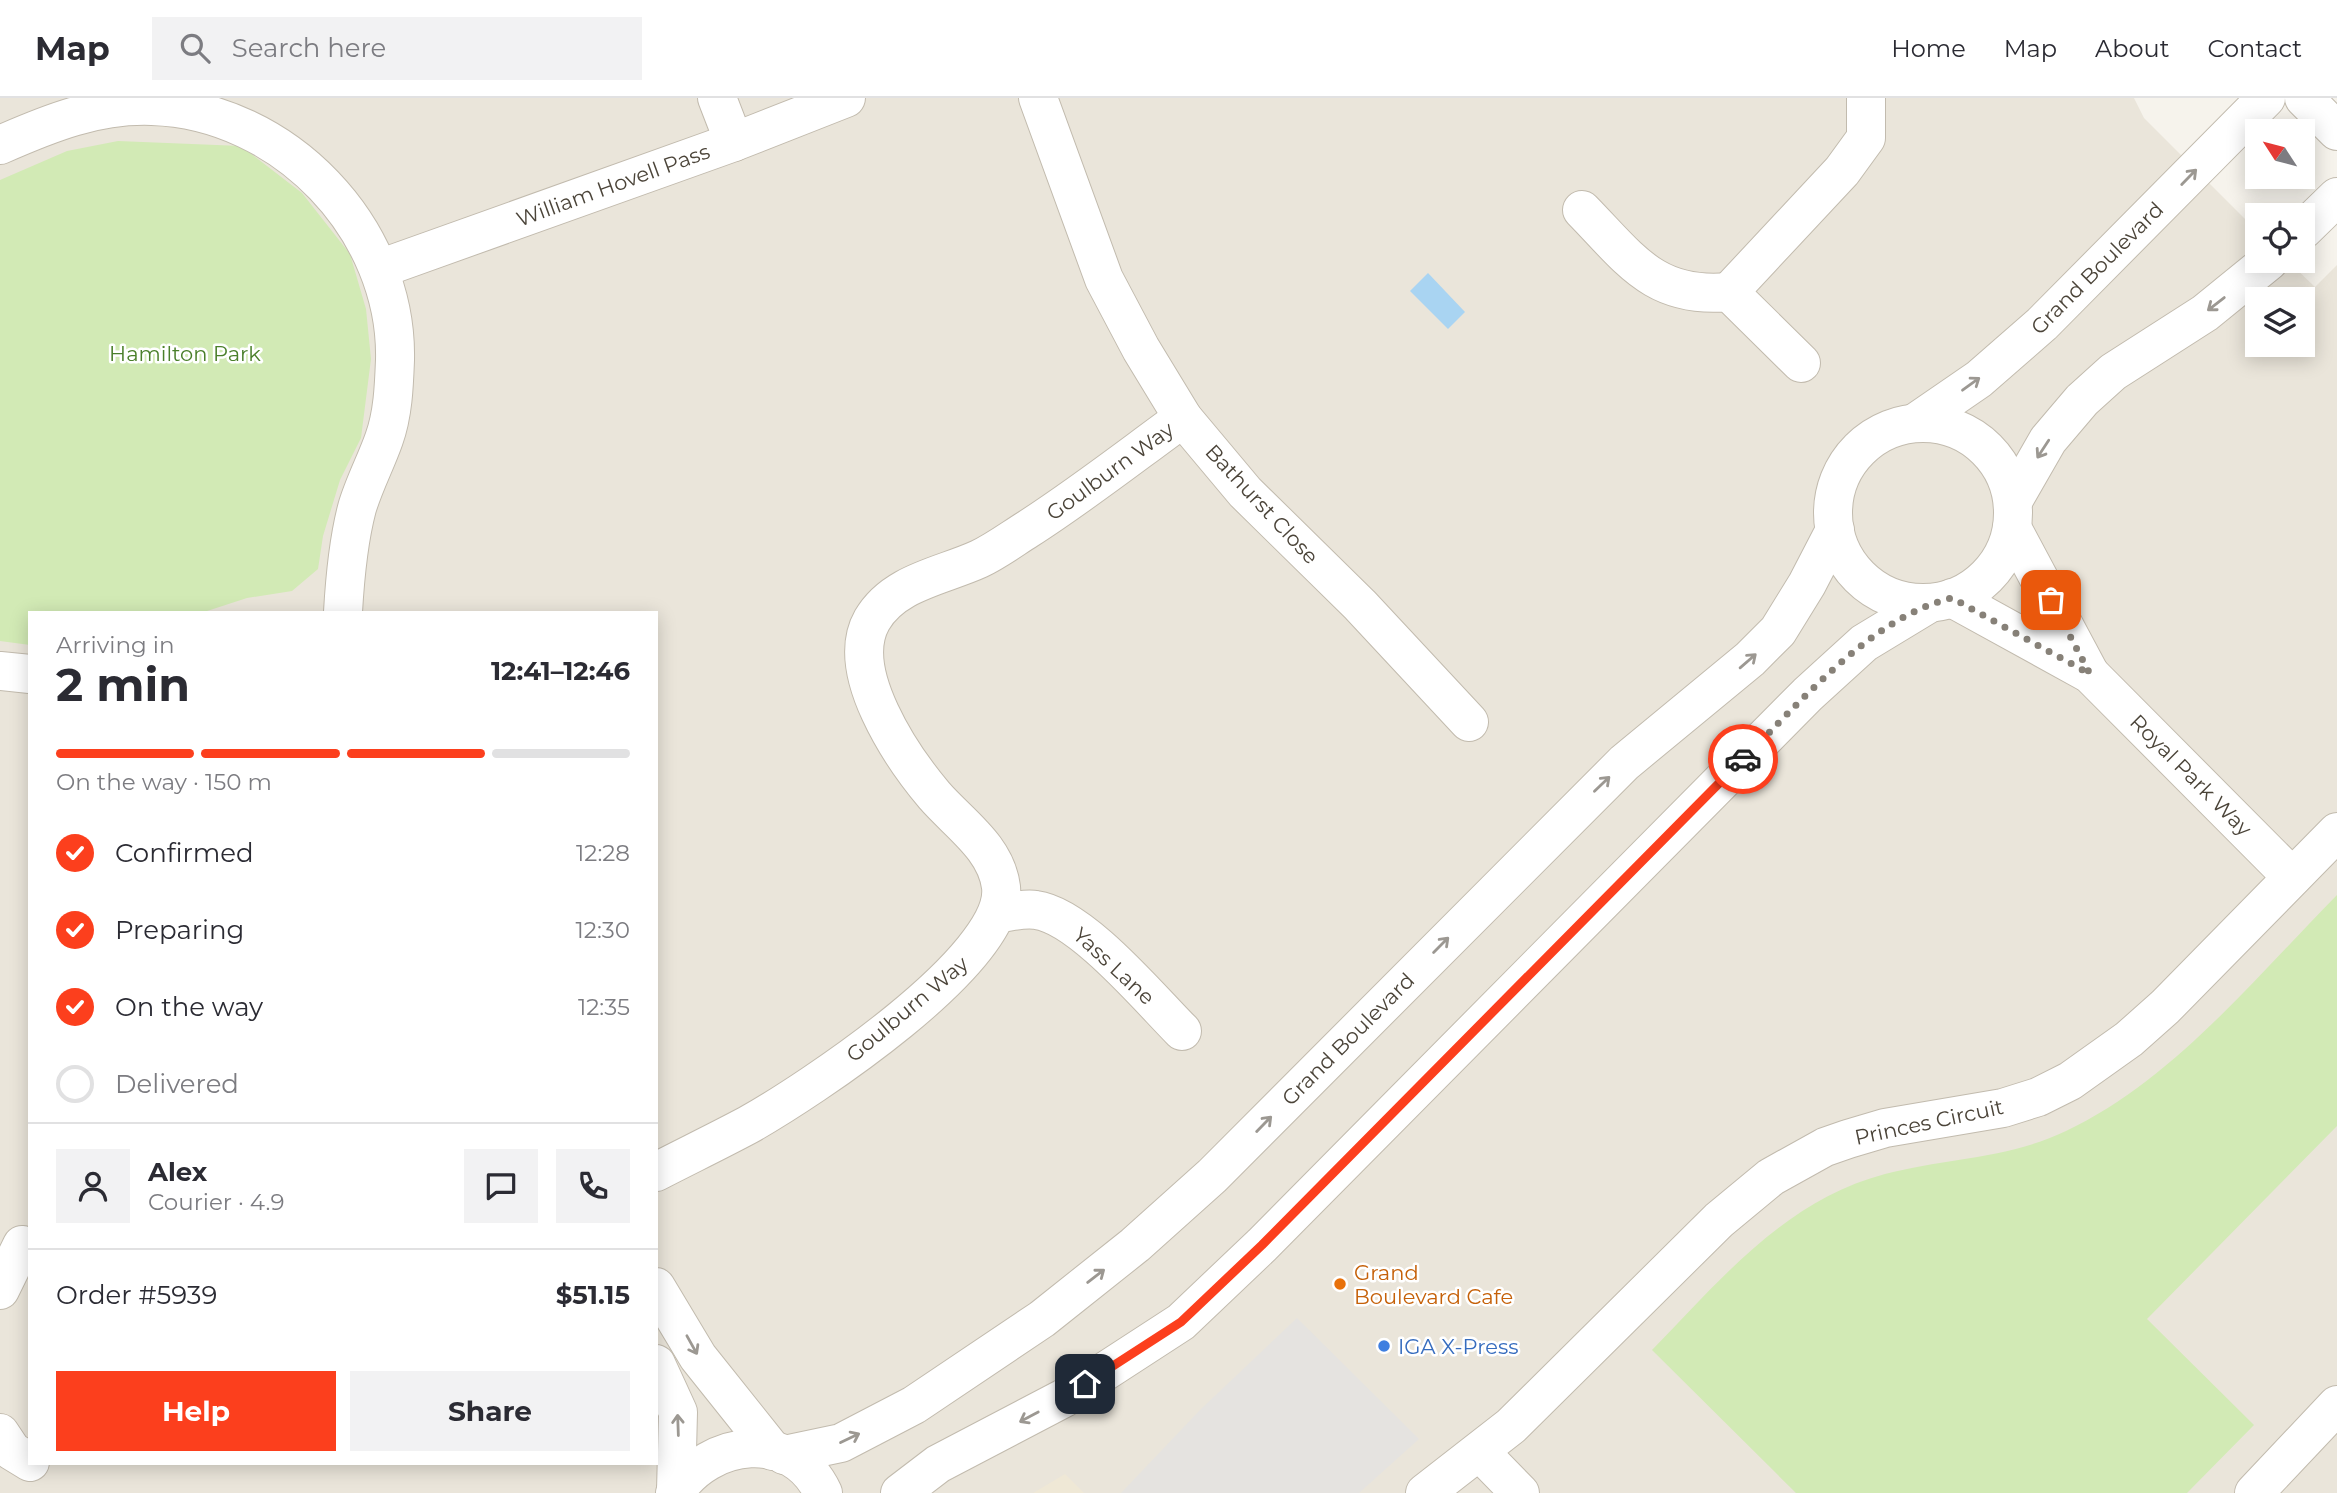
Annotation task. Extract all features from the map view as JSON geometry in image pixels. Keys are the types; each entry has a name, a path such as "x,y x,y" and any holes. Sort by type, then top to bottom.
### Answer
{"street":[{"path":"717,98 734,142"},
{"name":"William Hovell Pass","path":"379,270 734,142 846,98"},
{"name":"Bathurst Close","path":"1038,98 1104,279 1182,418 1244,492 1360,605 1469,722"},
{"path":"1582,210 1644,273 1665,286 1708,294 1729,292 1842,171 1866,138 1866,98"},
{"name":"Grand Boulevard","path":"1915,423 1979,379 2042,324 2266,98"},
{"path":"2304,98 2337,131"},
{"path":"0,145 55,121 89,111 154,102 199,113 248,130 311,170 348,213 379,270 390,312 395,357 393,401 385,436 357,506 350,539 343,611"},
{"path":"2315,218 2337,197"},
{"path":"900,1493 938,1464 1064,1398 1181,1322 1262,1245 1808,694 1864,643 1941,600 1974,587 1992,571 2005,550 2013,514 2048,440 2082,400 2113,372 2205,313 2254,273"},
{"path":"1729,292 1801,363"},
{"name":"Goulburn Way","path":"658,1171 751,1123 850,1059 948,980 971,956 998,913 1001,887 993,862 977,837 935,796 902,752 868,682 863,649 870,623 883,603 904,588 982,558 1047,517 1182,418"},
{"path":"1941,600 1904,601 1879,591 1858,576 1843,554 1835,530 1834,500 1843,471 1861,447 1886,430 1915,423 1942,424 1969,434 1990,452 2005,475 2013,514"},
{"name":"Royal Park Way","path":"2013,514 2090,674"},
{"name":"Grand Boulevard","path":"675,1492 694,1469 718,1453 746,1447 779,1453 841,1443 914,1405 1042,1319 1136,1245 1213,1177 1624,763 1750,659 1778,631 1801,596 1835,530"},
{"name":"Royal Park Way","path":"1941,600 2090,674 2292,877"},
{"path":"0,671 28,674"},
{"name":"Princes Circuit","path":"1425,1493 1480,1452 1543,1397 1719,1220 1771,1177 1848,1139 1885,1128 2003,1108 2038,1097 2070,1081 2129,1040 2165,1007 2337,832"},
{"name":"Yass Lane","path":"998,913 1036,910 1061,918 1090,938 1182,1031"},
{"path":"0,1290 17,1240"},
{"path":"658,1290 698,1357 779,1453 804,1468 823,1493"},
{"path":"658,1368 678,1412 675,1492"},
{"path":"2254,1493 2337,1405"},
{"path":"0,1433 12,1451 28,1461"},
{"path":"1480,1452 1520,1493"}],"shaded area":[{"path":"0,98 2134,98 2144,118 2245,219 2245,273 2300,273 2315,287 2337,265 2337,1493 0,1493"},
{"path":"1297,1318 1419,1439 1359,1493 1121,1493 1200,1410"},
{"path":"1065,1474 1084,1493 1033,1493"}],"green space":[{"name":"Hamilton Park","path":"118,141 241,146 302,193 350,254 366,309 371,359 361,438 340,480 323,536 318,569 292,591 247,598 207,611 28,611 28,645 0,641 0,180 67,151"},
{"path":"2337,895 2337,1126 2147,1319 2254,1425 2187,1493 1796,1493 1652,1350 1757,1245 1817,1202 1849,1186 1885,1174 1999,1153 2044,1140 2105,1110 2142,1085 2177,1056 2243,993"}],"water":[{"path":"1428,273 1465,312 1448,329 1410,291"}],"way so far":[{"path":"1743,759 1864,643 1930,603 1952,598 2020,632 2090,674 2051,600"}],"place":[{"name":"Grand Boulevard Cafe","path":"1340,1284"},
{"name":"IGA X-Press","path":"1384,1346"}],"route":[{"path":"1085,1384 1181,1322 1262,1245 1743,759"}]}
